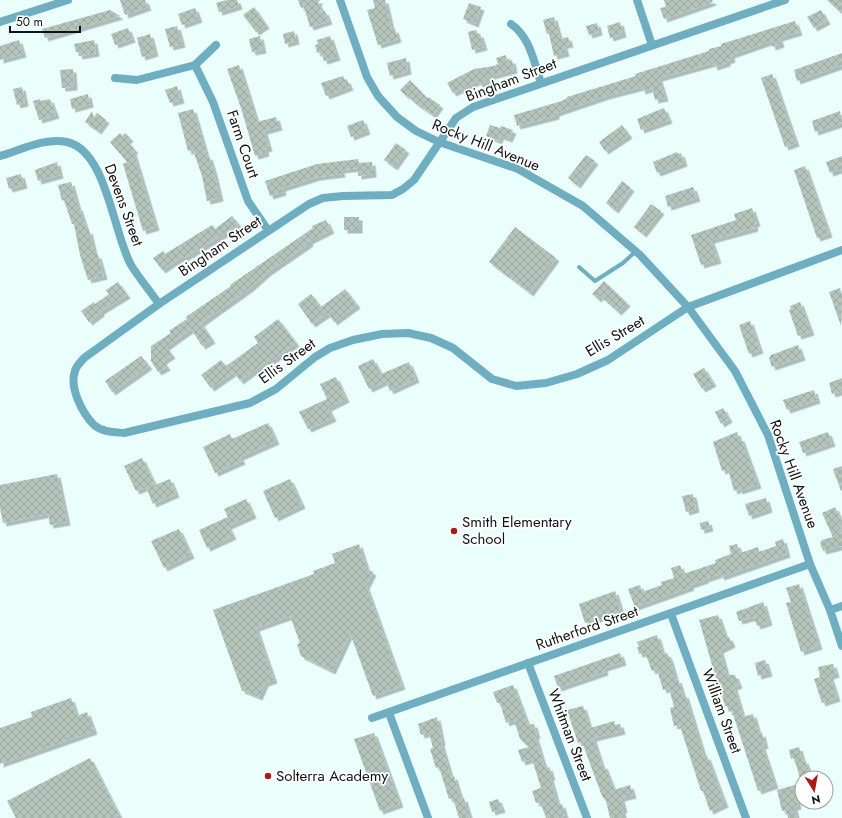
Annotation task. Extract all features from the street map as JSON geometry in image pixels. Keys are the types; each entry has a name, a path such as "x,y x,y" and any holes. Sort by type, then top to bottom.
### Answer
{"street":[{"path":"0,22 68,0"},
{"name":"Rocky Hill Avenue","path":"340,0 364,70 378,96 397,117 416,131 439,142 518,169 583,206 635,252 688,307 735,371 768,435 810,564 830,610 842,646"},
{"path":"637,0 652,45"},
{"name":"Bingham Street","path":"72,381 75,369 84,358 159,304 309,204 323,198 392,194 403,189 414,180 456,118 473,107 780,1"},
{"path":"511,24 520,30 526,41 541,83"},
{"path":"115,78 137,80 195,65 216,45"},
{"name":"Farm Court","path":"195,65 213,102 248,201 268,230"},
{"name":"Devens Street","path":"0,156 52,140 68,142 81,148 90,158 99,173 122,246 131,264 159,304"},
{"name":"Ellis Street","path":"72,381 83,411 95,425 110,432 124,432 250,403 276,389 315,357 330,348 353,340 382,334 408,334 431,338 453,348 492,379 516,386 546,383 578,374 608,360 688,307 842,250"},
{"name":"Rutherford Street","path":"372,718 390,713 810,564"},
{"path":"830,610 842,606"},
{"name":"William Street","path":"671,614 746,818"},
{"name":"Whitman Street","path":"528,663 587,818"},
{"path":"390,713 428,818"}],"lane":[{"path":"579,268 595,281 623,264 635,252"}],"building":[{"path":"120,0 145,0 148,7 125,15"},
{"path":"227,0 237,0 239,6 219,12 216,3"},
{"path":"298,0 320,0 318,2 322,12 325,11 329,21 310,27 304,7 301,8"},
{"path":"373,0 385,0 392,30 395,29 398,39 378,45 367,10 375,8"},
{"path":"664,0 712,0 713,2 664,19 660,8 666,7"},
{"path":"827,0 842,0 842,14 835,7"},
{"path":"469,3 481,7 475,24 463,19"},
{"path":"254,7 266,25 256,32 243,15"},
{"path":"195,8 199,19 182,25 178,14"},
{"path":"110,10 120,16 45,38 42,29"},
{"path":"821,10 827,21 814,28 807,17"},
{"path":"554,17 560,39 568,37 570,44 564,45 566,53 554,56 549,34 547,34 543,20"},
{"path":"795,21 799,32 779,38 781,44 772,47 771,41 731,55 732,59 727,61 727,63 714,67 713,63 659,78 665,98 655,100 652,88 642,91 641,87 606,96 556,113 556,116 517,126 514,115 562,101 567,97 636,76 635,74 709,51 709,49 721,46 721,44"},
{"path":"620,22 623,34 610,38 607,26"},
{"path":"597,23 599,32 589,35 586,26"},
{"path":"177,26 182,44 170,47 165,29"},
{"path":"128,28 132,39 115,45 111,34"},
{"path":"476,30 478,34 480,34 484,47 472,50 468,32"},
{"path":"294,31 296,41 285,44 283,34"},
{"path":"150,34 155,53 142,57 137,38"},
{"path":"260,36 263,50 252,52 249,39"},
{"path":"330,36 337,57 324,61 321,52 317,53 315,45 318,44 317,40"},
{"path":"19,40 23,54 0,60 0,46"},
{"path":"94,40 96,53 79,56 78,52 76,52 74,44"},
{"path":"842,53 842,65 797,81 794,70"},
{"path":"506,55 507,61 512,60 514,70 491,76 492,78 486,80 486,82 479,84 478,81 453,93 447,83 474,69 494,66 498,64 496,58"},
{"path":"406,58 408,71 390,76 387,63"},
{"path":"239,65 257,122 276,117 279,127 264,131 269,148 265,149 266,153 255,156 241,108 227,69"},
{"path":"73,69 74,87 62,88 60,70"},
{"path":"772,74 796,143 785,147 761,78"},
{"path":"343,76 345,80 347,80 350,87 326,96 321,83"},
{"path":"410,80 427,98 428,97 440,105 433,115 415,103 400,90"},
{"path":"177,86 181,100 170,103 165,90"},
{"path":"22,87 25,103 17,105 13,89"},
{"path":"88,94 90,104 72,109 70,99"},
{"path":"40,99 41,101 50,99 56,115 39,120 33,101"},
{"path":"664,108 669,120 641,130 637,119"},
{"path":"193,109 207,157 209,156 214,172 220,198 207,201 202,176 193,150 188,151 178,113"},
{"path":"92,111 94,118 97,113 106,120 98,131 85,122"},
{"path":"840,111 842,123 815,132 812,121"},
{"path":"363,120 367,131 351,137 347,126"},
{"path":"490,125 500,128 501,126 513,130 509,139 500,136 499,141 486,136"},
{"path":"622,125 629,135 605,151 599,142"},
{"path":"120,133 122,136 125,133 130,138 127,141 135,150 133,151 156,227 143,231 123,164 127,162 110,142"},
{"path":"396,143 406,150 394,167 384,160"},
{"path":"677,152 678,154 681,153 684,163 657,173 653,162"},
{"path":"586,155 595,161 577,185 568,178"},
{"path":"842,156 842,169 830,173 826,162"},
{"path":"358,159 359,163 372,162 373,174 358,176 358,168 341,170 342,174 317,177 282,188 283,192 270,196 265,181 317,164"},
{"path":"57,162 60,175 38,181 35,170"},
{"path":"805,166 829,234 817,238 794,170"},
{"path":"21,174 24,185 9,189 6,178"},
{"path":"622,181 631,188 615,210 606,203"},
{"path":"71,182 78,207 87,231 89,230 95,255 98,255 104,276 88,280 80,255 74,224 72,224 64,200 62,201 58,185"},
{"path":"693,187 697,198 668,207 665,196"},
{"path":"651,204 661,211 643,234 634,227"},
{"path":"752,208 757,223 754,224 755,228 711,240 718,260 701,265 691,235 736,220 734,214"},
{"path":"232,216 239,225 184,258 183,256 162,270 153,258 163,251 165,254 212,225 215,229"},
{"path":"344,217 359,217 359,230 344,230"},
{"path":"326,220 331,230 309,241 310,243 268,272 250,288 201,323 212,340 202,346 191,329 166,347 172,355 163,361 167,367 158,372 151,361 151,346 171,333 169,331 187,319 186,317 231,286 230,285 313,228 312,226"},
{"path":"515,227 556,258 530,293 489,262"},
{"path":"604,281 627,303 618,312 600,296 598,299 592,294"},
{"path":"118,282 127,295 101,311 101,313 89,322 81,311 94,302 95,304 109,294 106,290"},
{"path":"840,288 842,295 841,326 829,292"},
{"path":"345,289 357,305 334,322 328,313 312,324 298,304 311,294 321,307"},
{"path":"800,302 811,332 798,336 789,310 791,309 790,306"},
{"path":"278,319 296,343 271,361 270,359 240,381 234,372 211,388 201,375 221,360 226,366 258,343 254,337"},
{"path":"750,321 760,350 749,354 739,325"},
{"path":"798,345 802,357 772,367 769,358 771,355"},
{"path":"141,356 149,366 112,392 105,381"},
{"path":"373,359 381,374 409,362 416,379 390,391 386,381 369,389 358,366"},
{"path":"704,368 713,383 702,389 693,374"},
{"path":"336,377 346,399 328,408 333,418 308,429 299,412 327,399 320,384"},
{"path":"842,378 842,391 832,394 829,383"},
{"path":"814,390 817,400 787,410 783,400"},
{"path":"723,408 729,419 721,424 715,412"},
{"path":"268,423 276,441 240,457 242,461 215,473 203,447 230,434 232,439"},
{"path":"737,432 739,438 741,438 758,485 739,491 739,489 734,491 728,469 722,471 713,442"},
{"path":"828,432 832,443 803,453 799,442"},
{"path":"142,458 155,485 170,479 176,494 153,504 146,487 136,491 124,466"},
{"path":"842,466 842,491 841,491 833,469"},
{"path":"57,474 67,522 50,525 48,514 3,523 0,508 0,485"},
{"path":"290,479 302,505 275,518 263,491"},
{"path":"693,494 696,509 686,512 682,496"},
{"path":"766,498 769,509 749,516 745,504"},
{"path":"246,499 253,515 228,526 233,536 207,548 199,530 228,517 224,509"},
{"path":"835,507 841,521 838,522 842,535 842,546 823,551 820,543 822,540 833,537 822,513"},
{"path":"708,521 710,528 701,530 700,523"},
{"path":"179,529 191,555 164,568 151,541"},
{"path":"783,539 787,554 721,577 720,574 705,579 690,585 691,587 635,607 628,589 640,585 642,592 662,585 661,582 674,578 671,568 680,565 683,574 716,563 715,560 731,554 729,546 737,544 740,553 758,547 759,552 776,546 775,542"},
{"path":"359,544 367,569 373,572 366,586 402,686 373,696 350,633 332,671 301,656 297,644 300,643 290,616 256,628 274,680 265,683 259,697 242,691 213,610 314,574 313,571 335,563 332,554"},
{"path":"799,584 819,646 801,652 786,603 791,602 786,588"},
{"path":"615,591 621,611 585,623 579,604"},
{"path":"763,602 769,622 757,626 754,617 739,621 736,612"},
{"path":"718,615 726,638 729,637 732,644 720,650 727,675 735,675 739,685 734,687 743,717 753,714 759,734 762,733 765,745 762,746 775,785 758,791 732,711 729,712 727,706 725,706 721,692 718,693 714,683 717,682 699,620"},
{"path":"657,635 663,654 667,653 676,680 678,679 683,695 685,694 704,756 707,756 725,804 710,811 703,791 701,791 681,729 679,725 674,726 670,708 674,707 669,688 663,690 657,669 652,671 645,653 639,654 637,642"},
{"path":"620,653 623,662 604,668 605,672 558,688 554,676"},
{"path":"765,660 769,673 758,676 755,663"},
{"path":"833,664 836,674 830,676 837,698 822,703 814,679 820,677 818,667"},
{"path":"513,685 528,725 534,724 537,735 535,736 545,768 549,767 552,777 550,777 558,805 562,804 565,815 557,818 546,818 540,802 536,803 532,791 541,788 532,759 522,762 518,750 529,747 520,739 514,720 506,723 500,703 497,703 493,692"},
{"path":"71,698 77,716 87,712 94,731 0,764 0,728 32,717 31,712"},
{"path":"583,706 590,728 614,721 615,725 620,724 622,731 593,738 602,766 604,765 614,790 630,785 633,795 621,798 624,809 622,810 624,818 610,818 606,801 602,796 582,742 578,743 567,710"},
{"path":"437,717 441,743 451,777 454,776 461,799 464,798 470,818 459,818 453,798 449,799 439,767 436,768 430,749 433,748 429,733 421,735 418,724"},
{"path":"374,733 400,804 380,811 354,739"},
{"path":"799,747 803,761 805,760 808,770 798,770 794,758 791,759 789,750"},
{"path":"90,758 119,815 113,818 16,818 7,801"},
{"path":"794,785 794,810 797,818 788,818 786,810 782,811 777,790"},
{"path":"498,799 502,809 492,812 489,802"}],"place":[{"name":"Smith Elementary School","path":"454,531"},
{"name":"Solterra Academy","path":"268,776"}]}
